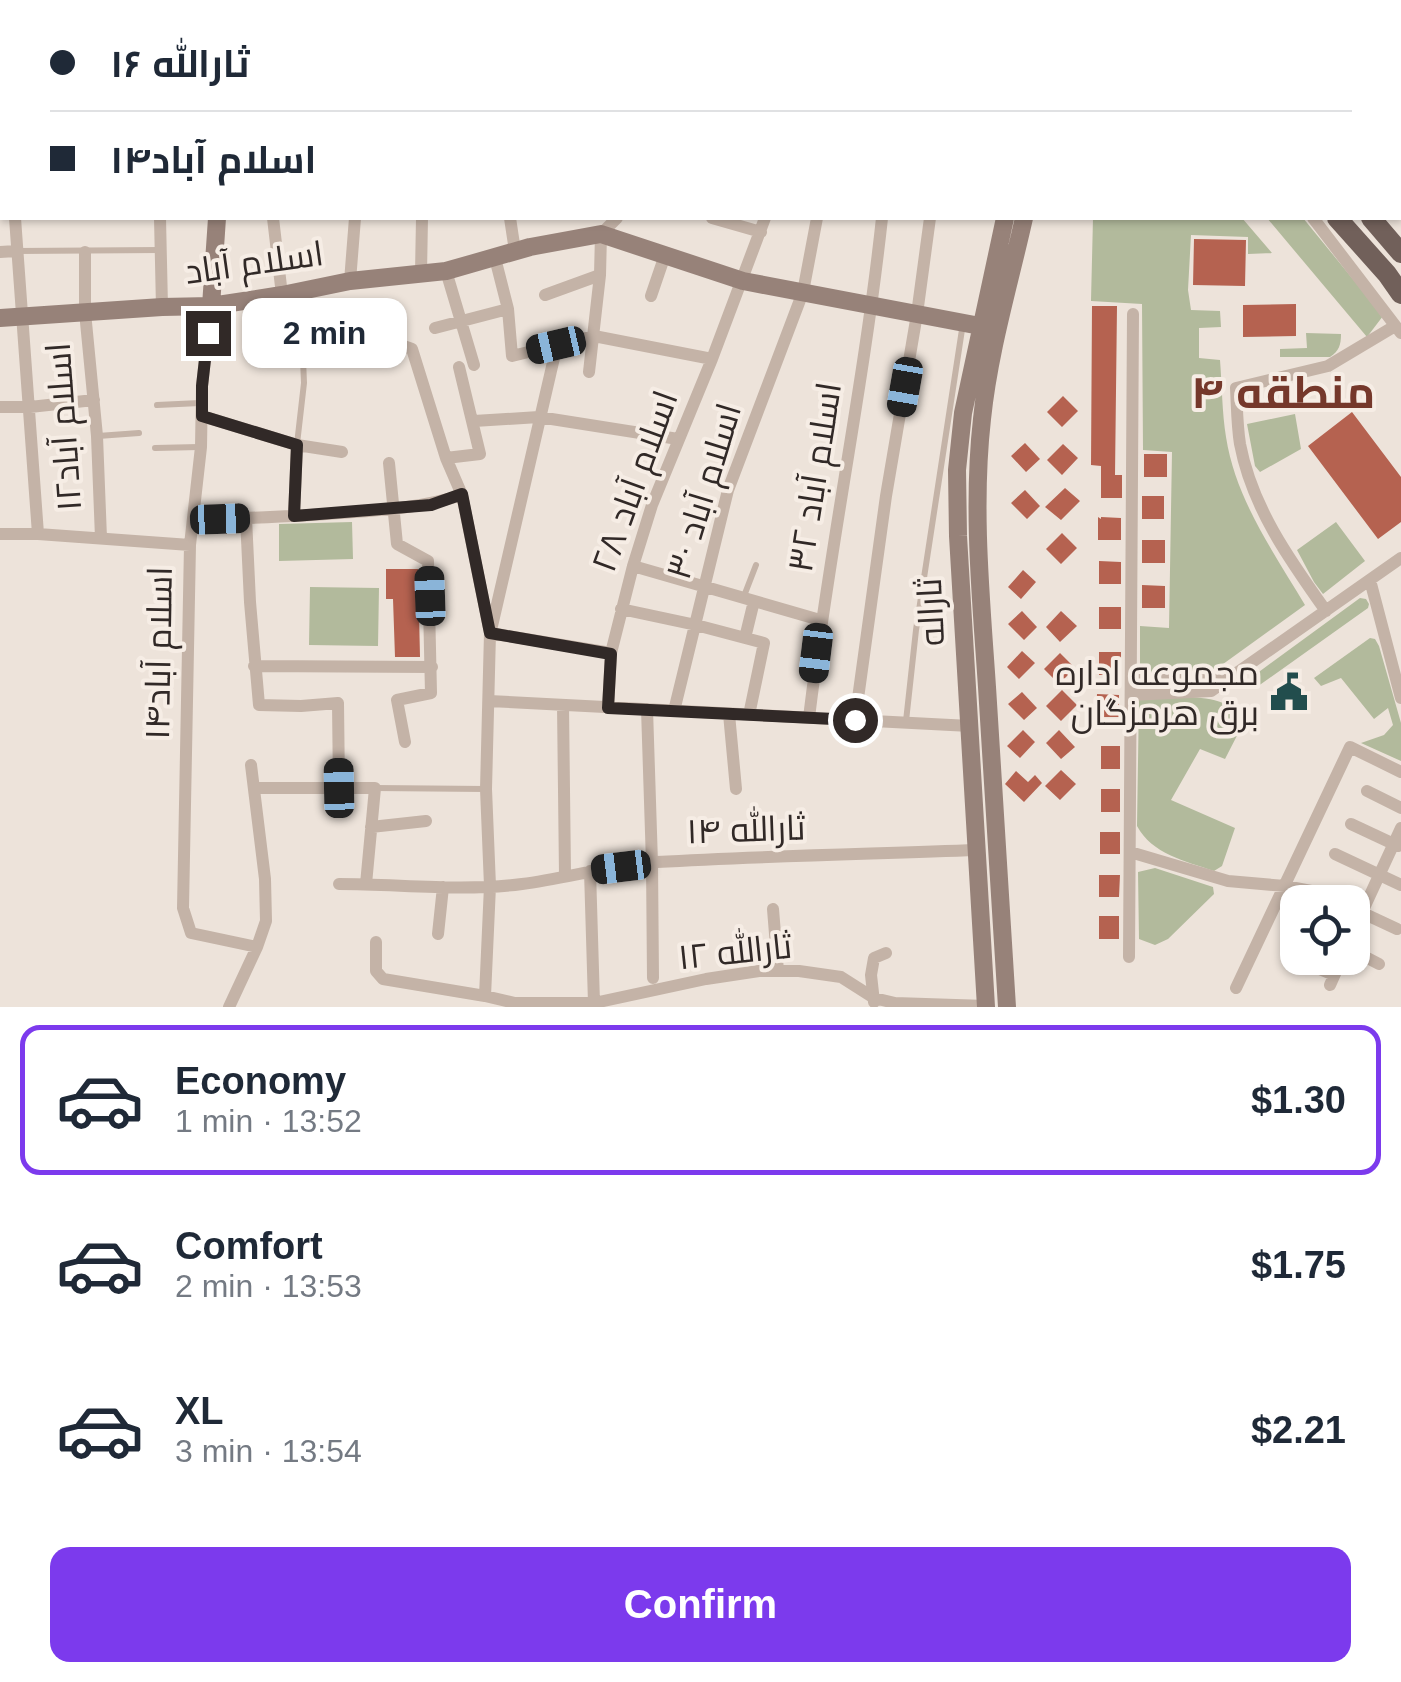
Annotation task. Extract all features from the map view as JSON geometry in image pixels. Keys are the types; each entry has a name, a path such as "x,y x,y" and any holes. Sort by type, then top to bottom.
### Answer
{"main road":[{"path":"211,306 216,220"},
{"name":"ثاراله","path":"986,1007 962,621 958,470 972,325 1004,220"},
{"name":"ثاراله","path":"1007,1007 982,620 978,472 994,340 1024,220"},
{"path":"1339,220 1401,294"},
{"path":"1373,220 1398,242"},
{"name":"اسلام آباد","path":"0,318 211,306 350,281 446,270 514,251 601,234 742,281 972,325"},
{"path":"962,621 982,620"}],"street":[{"path":"15,220 38,534"},
{"path":"160,220 162,307"},
{"path":"274,220 282,296 309,313 412,349 446,458 462,494 490,633 486,788 490,886 485,996"},
{"path":"350,281 355,220"},
{"path":"421,273 422,220"},
{"path":"510,220 514,251"},
{"path":"589,372 601,234 615,220"},
{"path":"719,220 761,232"},
{"name":"اسلام آباد ۲۸","path":"608,708 611,654 652,505 764,220"},
{"name":"اسلام آباد ۳۰","path":"674,711 728,490 803,292 817,220"},
{"name":"اسلام آباد ۳۲","path":"809,718 820,620 873,306 882,220"},
{"path":"855,720 930,220"},
{"path":"1316,220 1398,330 1328,366 1236,388 1240,442 1252,487 1282,547 1326,611"},
{"path":"0,252 16,252"},
{"name":"اسلام آباد۱۲","path":"85,252 85,312 97,436 101,538"},
{"path":"651,296 665,255"},
{"path":"495,258 508,309 512,356 594,336 712,360"},
{"path":"446,270 460,321 480,454 446,458"},
{"path":"546,295 600,275"},
{"name":"اسلام آباد۱۴","path":"211,306 190,545 184,908 191,933 257,947"},
{"path":"435,328 508,309"},
{"path":"1129,957 1133,314"},
{"path":"490,633 556,345"},
{"path":"0,407 94,400"},
{"path":"202,409 297,445 342,452"},
{"path":"474,421 538,417 678,439"},
{"path":"294,516 297,445"},
{"path":"388,463 397,544 428,560 431,694 396,700 404,742"},
{"path":"193,520 393,510 431,505 462,494"},
{"path":"246,518 259,704 301,706 338,702 339,788"},
{"path":"0,534 190,545"},
{"path":"1131,695 1211,691 1401,558"},
{"path":"633,566 820,620"},
{"path":"1370,580 1401,698"},
{"path":"746,638 749,599"},
{"path":"621,609 764,643 749,715"},
{"path":"490,633 611,654"},
{"path":"254,666 432,666"},
{"path":"1131,679 1212,677 1224,683"},
{"path":"489,701 970,726"},
{"path":"562,705 565,876"},
{"path":"647,710 653,978"},
{"path":"729,714 736,789"},
{"path":"1285,885 1350,747 1401,772"},
{"path":"229,1007 266,920 251,765"},
{"path":"254,788 375,788 366,884"},
{"path":"1367,792 1401,808"},
{"path":"371,827 426,821"},
{"path":"1351,824 1397,846"},
{"path":"1370,890 1397,846 1401,828"},
{"name":"ثارالله ۱۴","path":"339,884 490,886 652,863 976,850"},
{"path":"1130,852 1228,881 1280,886"},
{"path":"1334,854 1401,884"},
{"path":"590,871 594,1003"},
{"path":"438,934 444,888"},
{"path":"1236,988 1280,896"},
{"path":"773,910 778,971"},
{"path":"1370,916 1398,929"},
{"name":"ثارالله ۱۲","path":"376,942 376,971 384,979 515,1004 594,1003 706,978 759,971 799,971 841,977 874,1003 986,1007"},
{"path":"874,1003 871,966 874,958 886,953"},
{"path":"1370,959 1379,964"}],"lane":[{"path":"16,252 161,250"},
{"path":"906,723 916,630 972,325"},
{"path":"297,445 303,359"},
{"path":"157,406 202,409"},
{"path":"97,436 139,433"},
{"path":"156,448 200,447"},
{"path":"749,599 756,565"},
{"path":"375,788 486,788"}],"green space":[{"path":"1093,220 1244,220 1272,253 1248,254 1248,237 1191,235 1191,310 1220,311 1221,327 1199,328 1199,358 1220,360 1226,437 1238,482 1257,524 1305,605 1212,672 1140,674 1140,626 1169,628 1172,452 1143,450 1142,304 1091,301"},
{"path":"1269,220 1305,220 1383,316 1367,337"},
{"path":"1306,333 1341,334 1339,347 1330,357 1280,357 1280,349 1307,348"},
{"path":"1295,414 1301,449 1260,472 1255,466 1247,424"},
{"path":"352,522 353,559 279,561 279,524"},
{"path":"1336,522 1365,561 1323,594 1297,550"},
{"path":"310,587 379,588 378,646 309,645"},
{"path":"1360,598 1366,599 1368,608 1254,689 1252,677"},
{"path":"1370,638 1379,646 1401,723 1401,761 1361,743 1384,735 1393,725 1388,708 1374,719 1341,678 1321,686 1314,678"},
{"path":"1139,698 1212,700 1236,711 1244,722 1225,759 1200,749 1171,800 1235,828 1222,866 1214,871 1160,850 1137,826"},
{"path":"1155,868 1213,887 1214,894 1168,939 1155,945 1139,939 1138,872"}],"building":[{"path":"1194,239 1246,240 1245,286 1193,285"},
{"path":"1296,304 1296,336 1243,337 1243,305"},
{"path":"1092,306 1117,306 1115,475 1122,475 1122,498 1101,498 1101,466 1091,465"},
{"path":"1063,396 1078,411 1062,427 1047,412"},
{"path":"1352,412 1401,477 1401,522 1378,539 1308,446"},
{"path":"1025,443 1040,459 1026,472 1011,456"},
{"path":"1063,444 1078,458 1062,475 1047,460"},
{"path":"1144,454 1167,454 1167,477 1144,477"},
{"path":"1065,488 1080,501 1061,520 1045,507"},
{"path":"1025,490 1040,506 1027,519 1011,503"},
{"path":"1142,496 1164,496 1164,519 1142,519"},
{"path":"1098,517 1121,518 1121,540 1098,540"},
{"path":"1062,533 1077,548 1061,564 1046,549"},
{"path":"1142,540 1165,540 1165,563 1142,563"},
{"path":"1099,561 1121,562 1121,584 1099,584"},
{"path":"386,569 418,569 420,657 395,657 393,599 386,599"},
{"path":"1023,570 1036,582 1021,599 1008,587"},
{"path":"1142,585 1165,586 1165,608 1142,608"},
{"path":"1099,607 1121,607 1121,629 1099,629"},
{"path":"1022,611 1037,627 1024,640 1008,624"},
{"path":"1061,611 1077,626 1060,642 1046,627"},
{"path":"1022,651 1035,663 1019,679 1007,667"},
{"path":"1099,652 1121,652 1121,675 1099,675"},
{"path":"1060,653 1075,668 1059,684 1044,669"},
{"path":"1062,690 1077,705 1061,721 1046,706"},
{"path":"1022,692 1037,708 1024,720 1008,704"},
{"path":"1097,694 1119,695 1119,717 1096,717"},
{"path":"1023,730 1035,742 1020,758 1007,746"},
{"path":"1059,730 1075,747 1061,759 1046,743"},
{"path":"1101,746 1120,746 1120,769 1101,769"},
{"path":"1061,770 1076,784 1060,800 1045,786"},
{"path":"1016,771 1028,782 1035,775 1042,783 1024,802 1005,784"},
{"path":"1101,789 1120,789 1120,812 1101,812"},
{"path":"1100,832 1120,832 1120,854 1100,854"},
{"path":"1099,875 1120,875 1119,897 1099,897"},
{"path":"1099,916 1119,916 1119,939 1099,939"}],"place":[{"name":"مجموعه اداره برق هرمزگان","path":"1289,692"}],"district":[{"name":"منطقه ۴","path":"1283,392"}],"route":[{"path":"208,333 202,416 297,445 294,516 393,510 431,505 462,494 490,633 611,654 608,708 855,720"}]}
